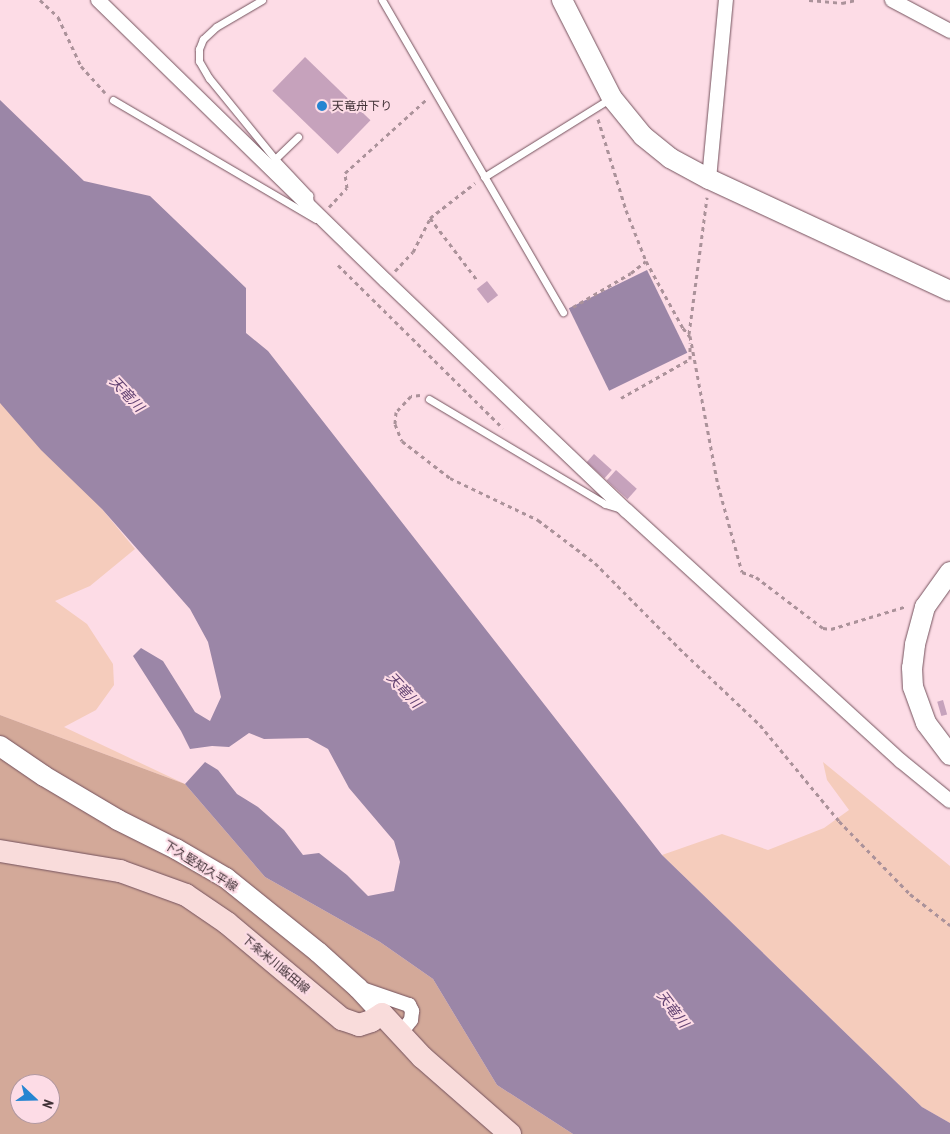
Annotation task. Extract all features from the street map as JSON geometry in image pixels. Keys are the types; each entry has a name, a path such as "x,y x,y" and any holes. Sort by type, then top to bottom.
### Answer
{"main road":[{"path":"562,0 603,103 670,158 709,179 950,291"},
{"path":"950,572 925,608 915,645 912,668 913,688 926,723 950,754"},
{"name":"下久堅知久平線","path":"0,746 44,776 118,820 176,849 226,878 318,952 358,988 382,1014"},
{"name":"下条米川飯田線","path":"0,851 60,859 120,871 186,895 227,923 342,1018 359,1025 371,1021 382,1014"},
{"path":"382,1014 422,1057 510,1134"}],"street":[{"path":"98,0 332,229 627,511 901,761 950,802"},
{"path":"709,179 726,0"},
{"path":"892,0 950,31"},
{"path":"358,988 409,1005 412,1011 411,1020 400,1034"}],"lane":[{"path":"262,0 216,28 204,38 199,49 199,61 209,78 275,159 309,195 315,212"},
{"path":"382,0 563,312"},
{"path":"113,100 332,229"},
{"path":"484,177 603,103"},
{"path":"275,159 298,137"},
{"path":"429,399 605,504 627,511"}],"path":[{"path":"40,0 58,17 81,66 113,100"},
{"path":"809,0 842,3 856,0"},
{"path":"315,212 347,188 345,173 435,91"},
{"path":"603,103 626,210 646,261 683,328 690,335 718,485 742,572 756,577 823,628 831,629 903,606 925,608"},
{"path":"386,281 413,252 430,218 484,177"},
{"path":"621,398 690,359 690,335 709,179"},
{"path":"430,218 477,280"},
{"path":"563,312 631,274 646,261"},
{"path":"338,265 506,431"},
{"path":"429,399 422,395 411,396 396,412 395,424 402,441 450,478 538,520 596,563 679,648 760,725 839,821 910,894 950,925"}],"shaded area":[{"path":"0,399 102,509 135,549 90,586 55,601 87,624 113,664 114,685 96,710 64,727 185,784 0,715"},
{"path":"0,715 185,784 265,877 380,942 433,979 497,1085 573,1134 0,1134"},
{"path":"823,762 950,866 950,1123 922,1107 662,855 722,834 768,850 824,828 849,810 827,780"}],"water":[{"name":"天竜川","path":"0,100 84,181 150,196 246,288 246,333 268,351 662,855 922,1107 950,1123 950,1134 573,1134 497,1085 433,979 380,942 265,877 185,784 205,762 218,770 237,794 258,807 284,830 303,855 319,853 347,875 368,896 394,891 400,862 394,841 349,788 328,749 308,738 264,739 249,733 229,747 212,746 190,749 181,731 133,656 141,648 163,661 195,712 210,721 221,697 208,642 190,609 102,509 41,450 0,403"},
{"path":"647,270 687,353 609,391 569,308"}],"building":[{"name":"天竜舟下り","path":"305,57 370,120 338,154 272,91"},
{"path":"487,281 498,295 488,303 477,289"},
{"path":"594,454 612,470 604,478 587,462"},
{"path":"616,470 637,489 627,499 607,480"},
{"path":"943,700 947,714 941,716 937,702"}],"place":[{"name":"天竜舟下り","path":"322,106"}]}
